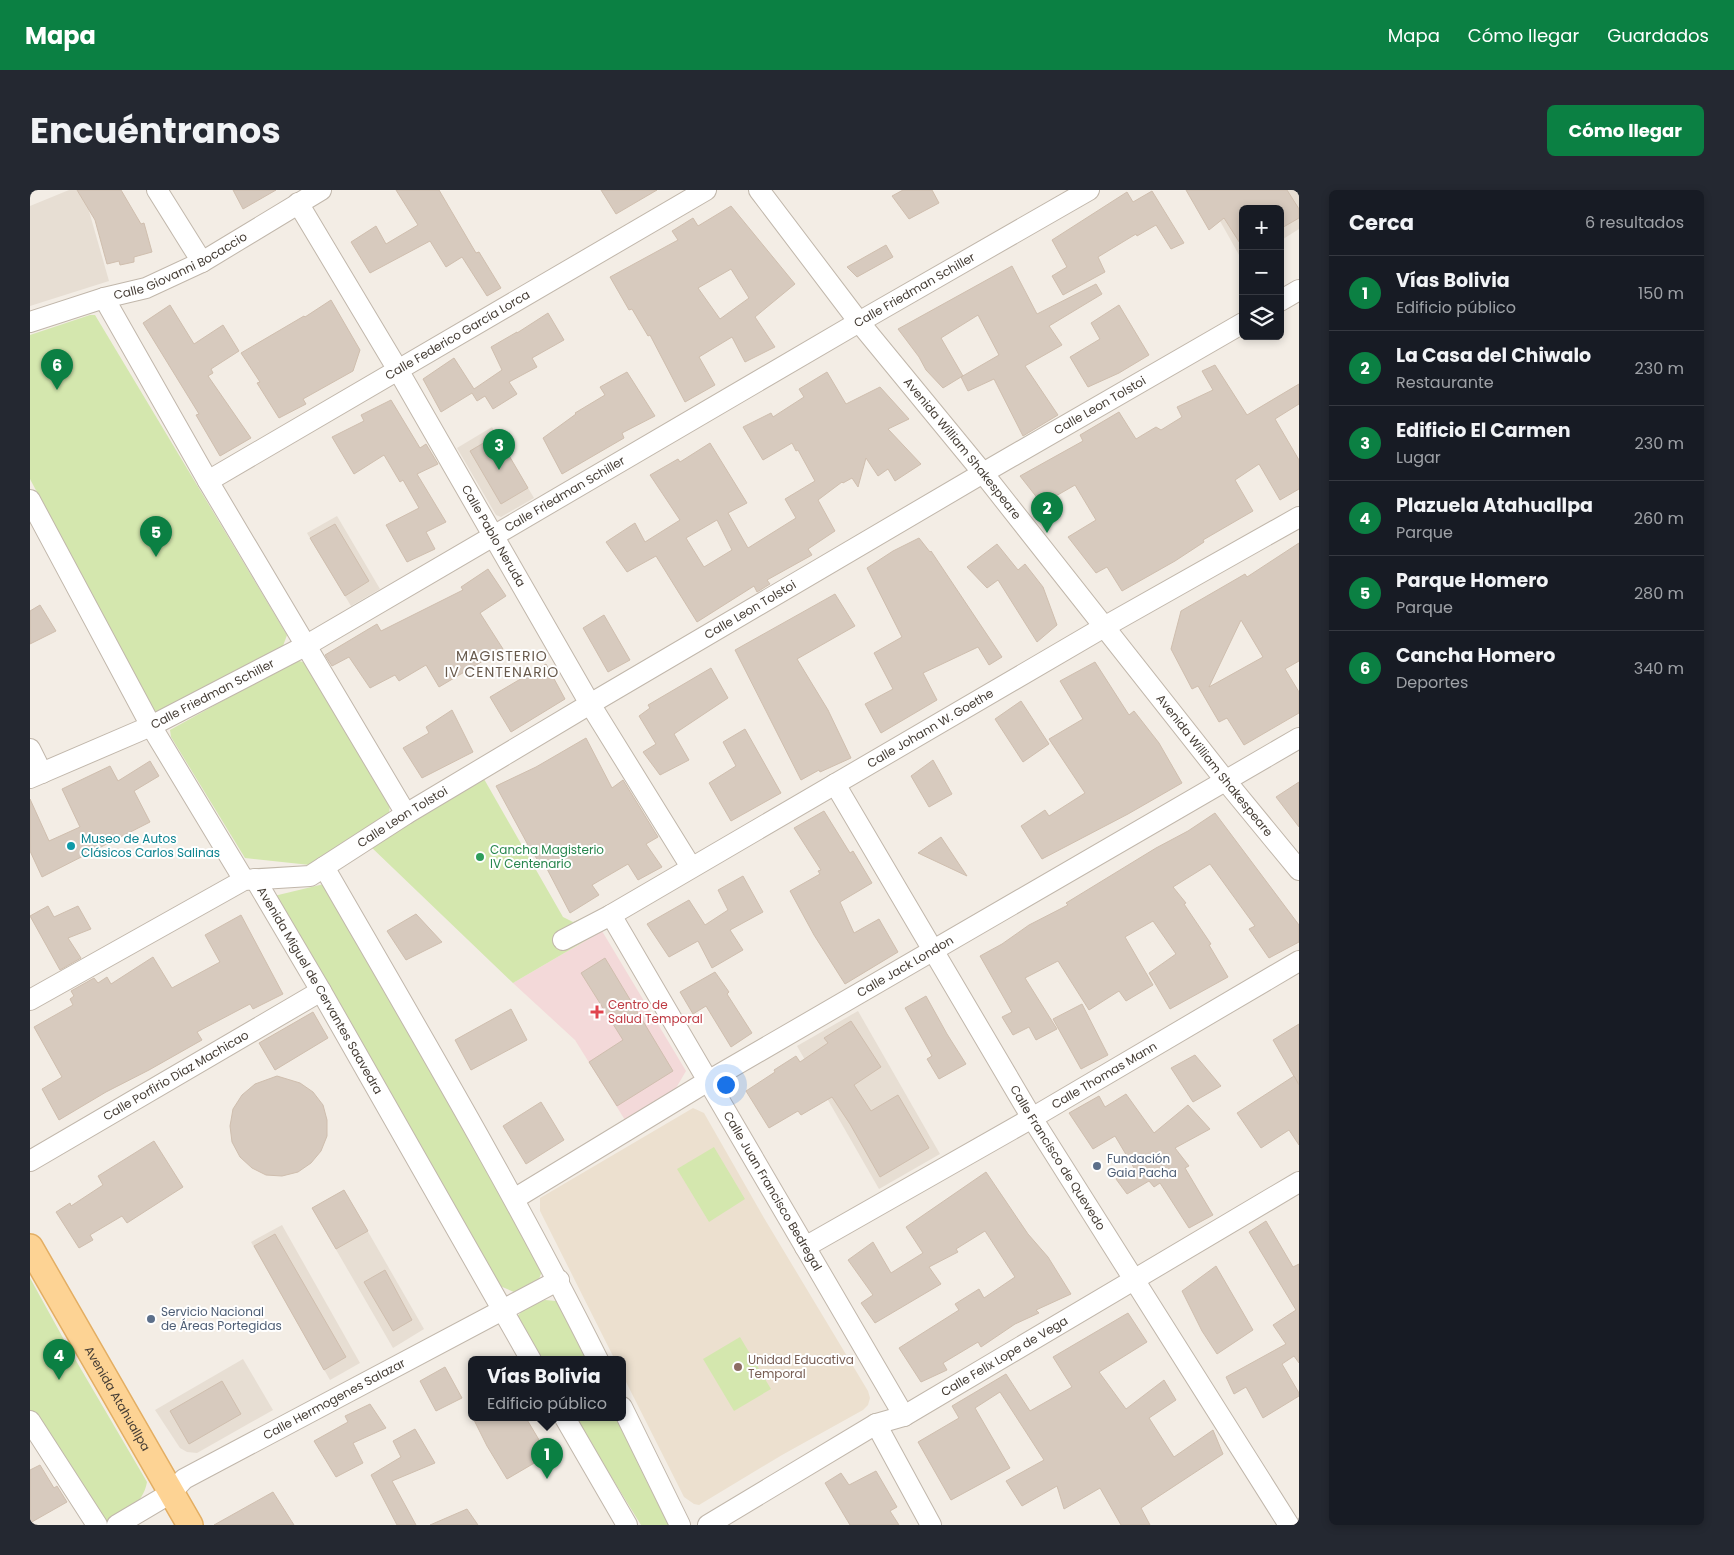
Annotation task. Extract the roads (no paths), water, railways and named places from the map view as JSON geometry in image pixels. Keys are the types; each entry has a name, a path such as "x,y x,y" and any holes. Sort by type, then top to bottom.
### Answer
{"main road":[{"name":"Avenida Atahuallpa","path":"30,1247 190,1525"}],"street":[{"path":"157,190 202,262"},
{"name":"Calle Giovanni Bocaccio","path":"30,322 104,298 146,288 202,262 321,190"},
{"name":"Calle Federico García Lorca","path":"208,481 706,190"},
{"name":"Avenida William Shakespeare","path":"759,190 859,322 983,473 1225,780 1299,870"},
{"name":"Calle Friedman Schiller","path":"36,776 151,726 307,645 859,322 1089,190"},
{"name":"Calle Pablo Neruda","path":"298,203 398,370 590,704 691,867"},
{"path":"1284,299 1299,290"},
{"path":"104,298 208,481 406,814"},
{"name":"Calle Leon Tolstoi","path":"30,1000 250,880 310,876 406,814 590,704 1239,325"},
{"name":"Avenida Miguel de Cervantes Saavedra","path":"30,500 151,726 321,991 529,1356"},
{"name":"Calle Johann W. Goethe","path":"562,940 611,915 1104,627 1299,517"},
{"name":"Calle Jack London","path":"514,1200 708,1081 1299,738"},
{"path":"30,749 36,776"},
{"name":"Calle Francisco de Quevedo","path":"835,784 1032,1118 1288,1525"},
{"path":"324,867 559,1280 596,1356"},
{"name":"Calle Juan Francisco Bedregal","path":"611,915 904,1416"},
{"name":"Calle Thomas Mann","path":"805,1247 1032,1118 1299,961"},
{"name":"Calle Porfirio Díaz Machicao","path":"30,1160 321,991"},
{"name":"Calle Felix Lope de Vega","path":"708,1525 876,1424 904,1416 1299,1182"},
{"name":"Calle Hermogenes Salazar","path":"117,1525 171,1493 184,1479 559,1280"},
{"path":"626,1416 680,1525"},
{"path":"30,1421 97,1525"},
{"path":"567,1421 628,1525"},
{"path":"876,1424 931,1525"}],"place":[{"name":"Cancha Homero","path":"57,390"},
{"name":"Edificio El Carmen","path":"499,470"},
{"name":"La Casa del Chiwalo","path":"1047,533"},
{"name":"Parque Homero","path":"156,557"},
{"name":"Museo de Autos Clásicos Carlos Salinas","path":"71,846"},
{"name":"Cancha Magisterio IV Centenario","path":"480,857"},
{"name":"Centro de Salud Temporal","path":"597,1012"},
{"name":"Fundación Gaia Pacha","path":"1097,1166"},
{"name":"Servicio Nacional de Áreas Portegidas","path":"151,1319"},
{"name":"Unidad Educativa Temporal","path":"738,1367"},
{"name":"Plazuela Atahuallpa","path":"59,1380"},
{"name":"Vías Bolivia","path":"547,1479"}],"district":[{"name":"MAGISTERIO IV CENTENARIO","path":"502,664"}]}
